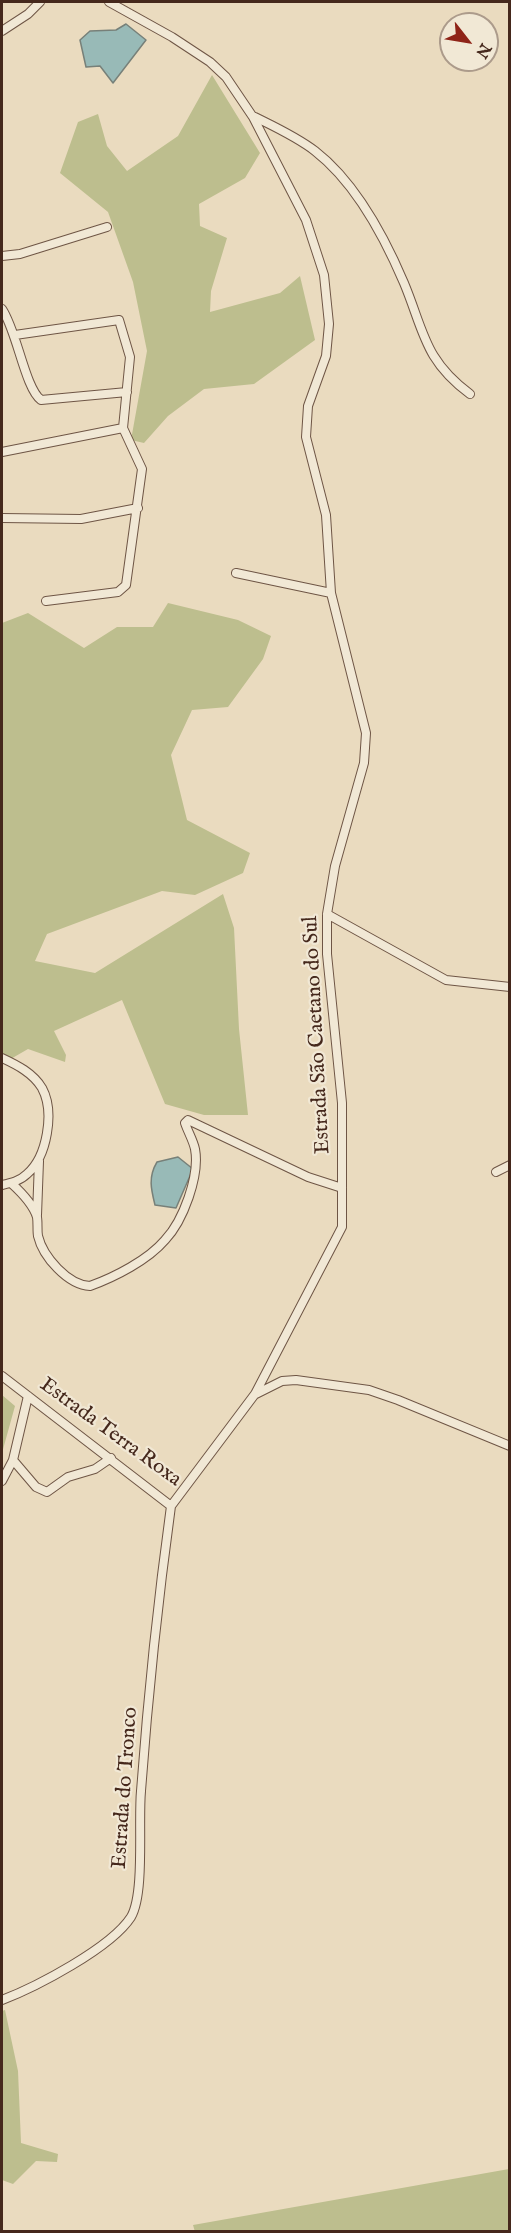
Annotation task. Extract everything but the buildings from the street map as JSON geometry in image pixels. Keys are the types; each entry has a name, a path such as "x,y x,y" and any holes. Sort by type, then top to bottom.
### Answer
{"street":[{"path":"2,31 28,14 40,2"},
{"name":"Estrada São Caetano do Sul","path":"109,2 210,62 226,77 254,117 306,220 324,275 329,324 328,344 305,422 308,452 326,515 331,593 359,699 367,747 335,866 327,914 327,954 342,1091 342,1227 255,1394"},
{"path":"254,117 307,146 338,171 365,210 404,282 431,354 443,372 470,394"},
{"path":"2,256 20,254 106,227"},
{"path":"2,309 15,335 32,388 41,400 127,392"},
{"path":"15,335 119,320 130,357 123,428 142,469 138,508 123,589 118,592 46,601"},
{"path":"2,452 123,428"},
{"path":"2,518 81,519 138,508"},
{"path":"236,573 331,593"},
{"path":"327,914 446,980 510,987"},
{"path":"2,1058 28,1072 44,1094 47,1125 39,1159 38,1236 43,1249 61,1271 82,1285 101,1282 152,1252 166,1240 195,1179 195,1150 185,1123 188,1120 308,1177 342,1188"},
{"path":"2,1185 25,1176 39,1159"},
{"path":"496,1172 510,1165"},
{"path":"12,1183 37,1216"},
{"name":"Estrada Terra Roxa","path":"2,1376 171,1506 255,1394"},
{"path":"255,1394 282,1381 296,1380 369,1390 510,1446"},
{"path":"2,1481 13,1460 28,1396"},
{"path":"13,1460 36,1487 47,1492 68,1478 95,1469 111,1458"},
{"name":"Estrada do Tronco","path":"2,2000 36,1985 69,1966 124,1926 135,1909 138,1891 142,1783 171,1506"}],"green space":[{"path":"212,75 260,153 245,178 199,204 200,226 227,238 211,291 210,312 280,293 300,276 315,340 254,384 204,389 168,416 144,443 131,440 147,351 133,282 108,212 60,173 78,122 98,114 107,146 127,171 178,136"},
{"path":"168,603 238,620 271,636 263,659 228,707 192,710 171,755 187,820 250,853 243,873 195,895 162,891 47,934 35,961 95,973 223,894 234,928 239,1029 248,1115 204,1115 165,1104 122,1000 54,1031 66,1055 65,1062 28,1049 2,1064 2,623 28,613 84,648 117,627 153,627"},
{"path":"2,1395 15,1406 2,1453"},
{"path":"5,2010 18,2071 21,2143 58,2154 57,2162 36,2161 13,2184 2,2180 2,2011"},
{"path":"509,2169 509,2231 195,2232 193,2225"}],"water":[{"path":"126,24 146,40 113,83 100,66 86,67 80,40 90,31 116,30"},
{"path":"178,1157 193,1169 176,1208 155,1205 151,1183 154,1167 157,1162"}]}
